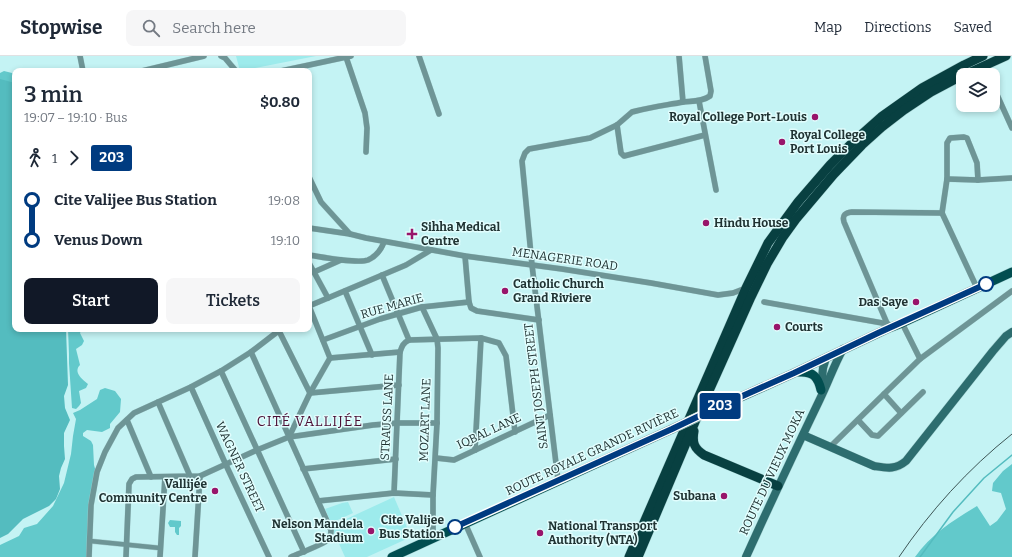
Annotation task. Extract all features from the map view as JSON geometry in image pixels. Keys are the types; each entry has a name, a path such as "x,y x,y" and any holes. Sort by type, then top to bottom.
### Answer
{"highway":[{"path":"629,557 746,288 768,244 798,202 830,165 881,117 922,88 983,56"},
{"path":"979,68 1006,56"},
{"path":"638,557 695,422 766,264 783,237 796,219 834,174 862,145 904,110 931,92 956,79"},
{"path":"695,422 693,438 694,444 698,451 704,456 778,486"}],"main road":[{"name":"ROUTE ROYALE GRANDE RIVIÈRE","path":"392,557 797,372 889,326 902,323 1012,272"},
{"path":"803,435 874,466 892,468 899,466 911,455 993,351 1006,336 1012,332"},
{"name":"ROUTE DU VIEUX MOKA","path":"746,557 843,349"},
{"name":"ROUTE DU VIEUX MOKA","path":"821,394 823,368 826,358"},
{"path":"797,372 804,371 814,375 817,378 821,394"}],"street":[{"path":"80,56 82,68"},
{"path":"154,68 204,56"},
{"path":"419,56 439,114"},
{"path":"679,56 683,102"},
{"path":"704,56 711,91 710,96 699,101 683,102 632,112 617,125 621,153 624,156 705,135"},
{"path":"964,65 970,56"},
{"path":"223,57 233,68"},
{"path":"297,68 349,57 365,113 367,128 366,152"},
{"path":"699,101 716,190"},
{"path":"1000,101 1012,128"},
{"name":"SAINT JOSEPH STREET","path":"558,480 532,265 522,161 524,153 529,149 590,138 617,125"},
{"path":"977,288 942,213 947,179 947,143 950,138 964,136 967,138 977,163 978,180"},
{"path":"947,179 978,180 1012,178"},
{"path":"312,183 321,202 350,234"},
{"path":"889,326 844,222 844,215 852,212 942,213"},
{"name":"MENAGERIE ROAD","path":"312,228 350,234 384,242 465,256 562,269 718,296 733,293 746,288"},
{"path":"312,255 359,261 368,260 381,250 384,242"},
{"path":"312,305 406,265 431,250"},
{"path":"465,256 469,302 471,308 477,311 539,320"},
{"path":"314,272 343,259"},
{"path":"312,268 328,298"},
{"path":"382,275 398,314 406,341 481,338 499,343 506,356 515,432"},
{"path":"345,291 372,355"},
{"path":"831,446 920,359 1012,291"},
{"name":"RUE MARIE","path":"323,340 360,326 422,307 469,302"},
{"path":"764,302 889,326"},
{"name":"MOZART LANE","path":"422,307 437,339 438,348 433,538"},
{"path":"312,313 330,358"},
{"path":"902,323 920,359"},
{"path":"89,557 91,505 97,472 105,452 118,428 134,413 221,372 277,332"},
{"path":"281,332 310,393"},
{"path":"475,450 481,338"},
{"name":"STRAUSS LANE","path":"394,494 400,352 402,344 406,341"},
{"path":"250,352 331,530 329,539 291,557"},
{"path":"330,358 400,352"},
{"path":"289,437 310,393 330,358"},
{"path":"221,372 304,552"},
{"path":"310,393 399,385"},
{"name":"WAGNER STREET","path":"191,387 269,557"},
{"path":"858,420 872,435 878,436 923,392"},
{"path":"884,394 901,413"},
{"path":"158,402 190,476"},
{"name":"IQBAL LANE","path":"436,458 454,460 550,414"},
{"path":"127,420 152,477"},
{"path":"126,557 129,484 131,480 136,477 200,476 256,450 289,437 373,425 398,423 437,423"},
{"path":"303,469 396,459"},
{"path":"195,557 200,476"},
{"path":"160,557 165,477"},
{"path":"318,501 394,494 433,495"},
{"path":"465,523 480,557"},
{"path":"90,541 160,548"}],"shaded area":[{"path":"236,56 316,56 255,68 239,68"},
{"path":"4,71 12,73 12,91 0,89 0,73"},
{"path":"0,79 12,82 12,332 66,332 68,385 64,396 65,408 70,420 64,433 65,459 59,476 60,489 56,499 49,506 23,519 8,534 0,538"},
{"path":"68,332 80,332 84,341 82,345 76,349 80,365 77,370 79,375 88,384 86,388 79,391 81,403 76,409 72,408"},
{"path":"105,388 115,391 121,399 120,412 110,424 110,428 102,432 87,430 83,433 83,436 91,441 93,445 94,465 96,472 88,557 0,557 0,545 19,536 24,528 37,524 53,506 64,483 71,454 76,419 73,413 97,399 100,390"},
{"path":"1012,464 1012,557 915,557 936,534 951,522 977,506 990,526 997,521 1006,509 1001,493 992,491 993,483 1003,471"},
{"name":"Nelson Mandela Stadium","path":"394,497 411,537 367,557 345,557 331,526"},
{"path":"348,502 353,513 331,523 325,509"},
{"path":"170,520 181,521 179,535 175,532 175,527 170,527 168,523"}],"waterway":[{"path":"920,557 953,512 984,478 1012,455"}],"tram line":[{"path":"899,557 924,523 951,491 996,447 1012,434"}],"bus line":[{"name":"203","path":"455,527 986,284"}],"place":[{"name":"Royal College Port-Louis","path":"815,117"},
{"name":"Royal College Port Louis","path":"782,142"},
{"name":"Hindu House","path":"706,223"},
{"name":"Sihha Medical Centre","path":"412,234"},
{"name":"Catholic Church Grand Riviere","path":"505,291"},
{"name":"Das Saye","path":"916,302"},
{"name":"Courts","path":"777,327"},
{"name":"Vallijée Community Centre","path":"215,491"},
{"name":"Subana","path":"724,496"},
{"name":"Cite Valijee Bus Station","path":"455,527"},
{"name":"Nelson Mandela Stadium","path":"371,531"},
{"name":"National Transport Authority (NTA)","path":"540,533"}],"district":[{"name":"CITÉ VALLIJÉE","path":"310,421"}]}
